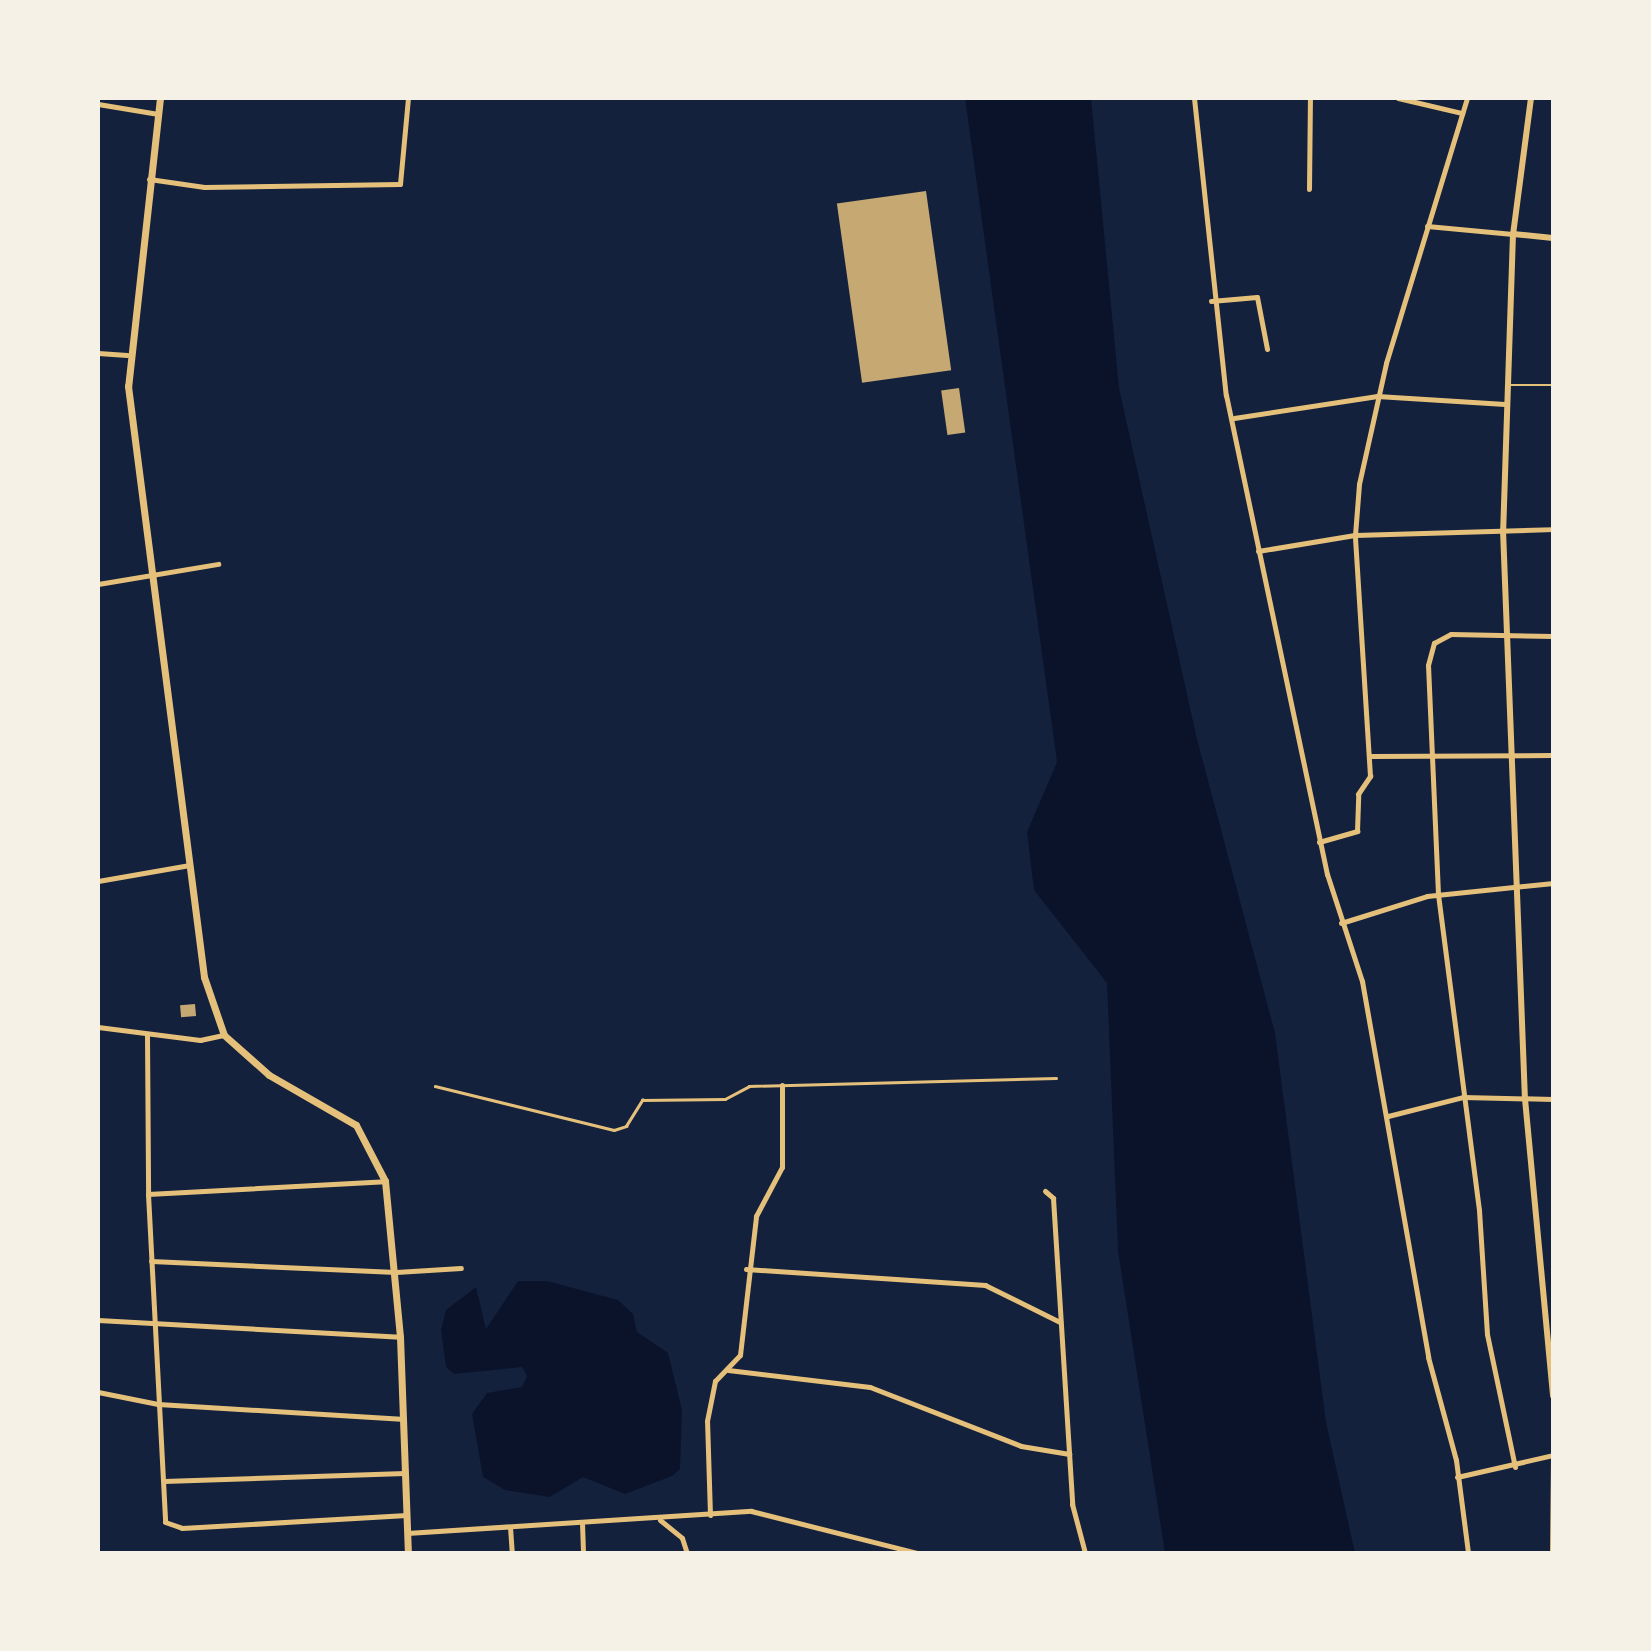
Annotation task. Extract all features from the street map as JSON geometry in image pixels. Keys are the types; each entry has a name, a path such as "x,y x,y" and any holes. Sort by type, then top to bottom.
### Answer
{"main road":[{"path":"160,98 127,355 204,977 224,1035 269,1076 356,1125 385,1181 396,1272 408,1553"}],"street":[{"path":"149,178 204,187 400,184 408,98"},
{"path":"1194,98 1211,301 1258,551 1320,842 1342,923 1362,981 1388,1116 1428,1357 1457,1477 1468,1553"},
{"path":"1309,189 1310,98"},
{"path":"1398,98 1462,113"},
{"path":"1320,842 1357,831 1358,794 1370,776 1371,756 1355,535 1377,396 1467,98"},
{"path":"1531,98 1513,234 1505,385 1503,530 1507,756 1525,1100 1553,1396"},
{"path":"98,104 158,114"},
{"path":"1427,226 1553,238"},
{"path":"1211,301 1257,297 1267,349"},
{"path":"98,353 127,355"},
{"path":"1234,418 1377,396 1505,404"},
{"path":"1258,551 1355,535 1553,529"},
{"path":"98,584 152,570 218,564"},
{"path":"1515,1467 1487,1334 1479,1210 1438,894 1430,754 1434,643 1451,634 1553,636"},
{"path":"1371,756 1553,755"},
{"path":"98,881 190,865"},
{"path":"1342,923 1438,894 1553,883"},
{"path":"98,1027 147,1035 224,1035"},
{"path":"147,1035 148,1194 165,1522 182,1528 407,1515"},
{"path":"710,1515 707,1421 715,1381 740,1355 746,1269 756,1216 782,1167 782,1085"},
{"path":"1388,1116 1463,1097 1553,1099"},
{"path":"148,1194 385,1181"},
{"path":"1045,1191 1053,1198 1065,1313 1060,1322 1069,1454 1085,1553"},
{"path":"151,1261 396,1272 461,1268"},
{"path":"746,1269 985,1286 1060,1322"},
{"path":"98,1320 400,1337"},
{"path":"728,1370 870,1387 1021,1446 1069,1454"},
{"path":"98,1392 158,1404 401,1419"},
{"path":"1457,1477 1553,1457 1552,1553"},
{"path":"164,1481 405,1473"},
{"path":"407,1533 660,1520 751,1511 917,1553"},
{"path":"660,1520 682,1538 687,1553"},
{"path":"582,1523 583,1553"},
{"path":"510,1527 512,1553"}],"lane":[{"path":"1505,385 1553,385"},
{"path":"435,1086 614,1130 626,1126 642,1100 725,1099 749,1086 1056,1078"}],"water":[{"path":"965,98 1091,98 1119,388 1197,739 1275,1033 1326,1422 1355,1553 1165,1553 1118,1251 1107,983 1034,890 1027,832 1057,762"},
{"path":"518,1281 547,1281 618,1300 633,1314 637,1332 668,1353 682,1410 680,1469 672,1476 625,1494 583,1477 550,1497 505,1490 483,1477 472,1414 487,1393 522,1387 527,1376 522,1367 454,1374 446,1367 441,1330 446,1310 476,1287 486,1329"}],"building":[{"path":"926,191 951,370 862,383 837,204"},
{"path":"959,388 965,433 947,435 941,391"},
{"path":"195,1004 196,1016 181,1017 180,1005"}]}
